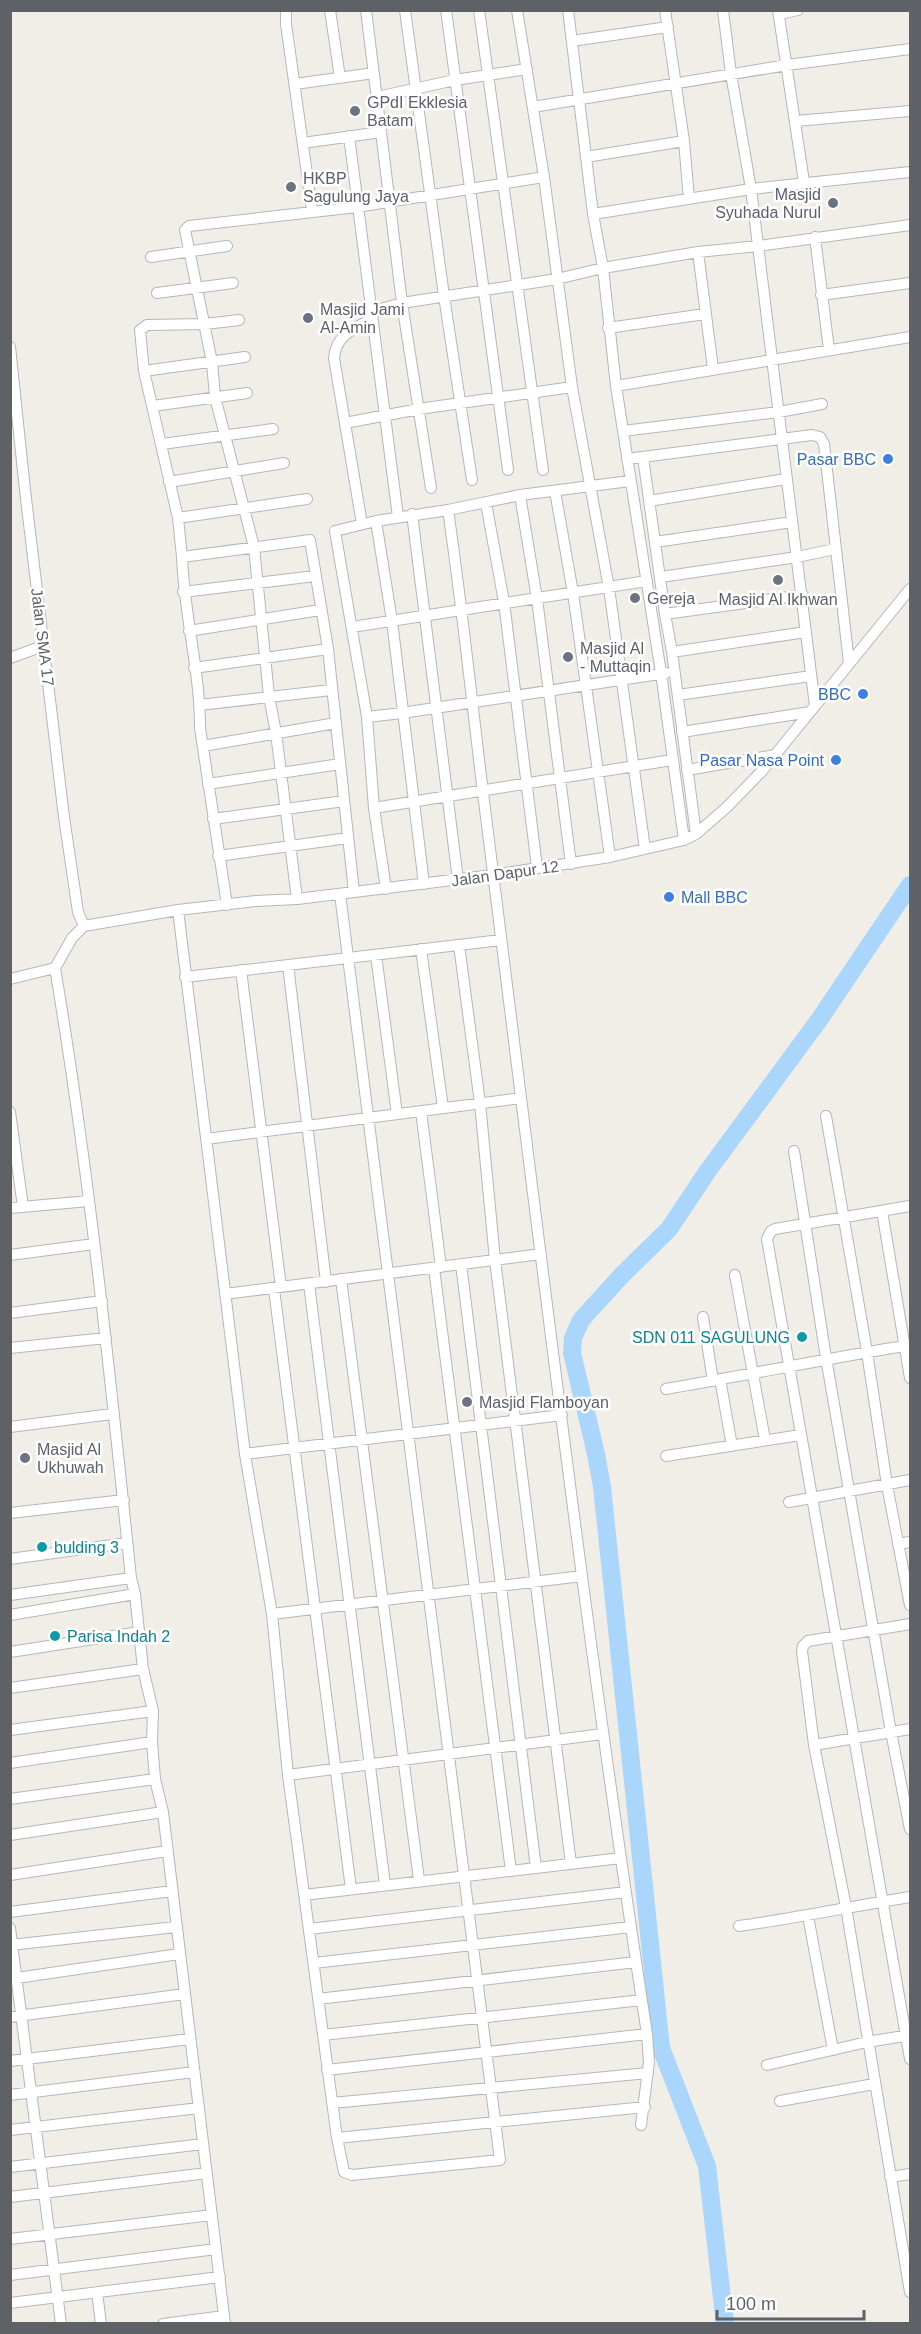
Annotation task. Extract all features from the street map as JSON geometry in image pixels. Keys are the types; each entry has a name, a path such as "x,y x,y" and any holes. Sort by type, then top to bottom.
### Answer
{"street":[{"path":"286,10 286,24 312,210"},
{"path":"330,10 339,78"},
{"path":"366,10 402,303 431,488"},
{"path":"405,10 444,297 472,480"},
{"path":"446,10 508,470"},
{"path":"479,10 543,470"},
{"path":"517,10 544,177 572,387 609,588 645,849"},
{"path":"568,10 593,214 603,268 616,386 661,673 684,840"},
{"path":"665,10 684,141 689,199"},
{"path":"682,732 812,709 811,676 802,595 771,359 752,189 731,74 723,10"},
{"path":"798,10 778,12 804,182"},
{"path":"572,41 668,27"},
{"path":"533,107 731,74 910,49"},
{"path":"377,97 455,80 527,69"},
{"path":"295,84 374,73"},
{"path":"796,121 910,111"},
{"path":"303,143 381,132"},
{"path":"349,136 398,517"},
{"path":"586,157 684,141"},
{"path":"593,214 804,182 910,172"},
{"path":"297,899 276,733 269,696 254,547 215,397 212,362 185,230 189,226 312,210 357,207 544,177"},
{"path":"362,524 334,358 344,334 371,315 402,303 557,279 603,268 698,252 910,225"},
{"path":"815,237 829,350"},
{"path":"151,257 227,246"},
{"path":"698,252 713,369"},
{"path":"158,293 233,283"},
{"path":"821,295 910,283"},
{"path":"608,328 705,314"},
{"path":"227,905 200,728 200,705 183,592 178,518 144,371 140,330 147,325 205,324 239,320"},
{"path":"616,386 910,337"},
{"name":"Jalan SMA 17","path":"10,347 12,381 64,817 78,912 84,926"},
{"path":"144,371 245,357"},
{"path":"345,423 419,409 460,405 572,387"},
{"path":"153,406 247,393"},
{"path":"623,431 779,412 822,404"},
{"path":"162,444 273,429"},
{"path":"627,459 816,435 824,444 849,663"},
{"path":"643,457 675,671 696,834"},
{"path":"169,482 284,463"},
{"path":"649,501 786,478"},
{"path":"386,889 375,808 367,717 335,531 411,514 448,510 520,495 630,481"},
{"path":"555,490 573,592 610,857"},
{"path":"520,495 537,599 571,864"},
{"path":"178,518 307,499"},
{"path":"486,503 504,602 537,867"},
{"path":"448,510 602,1734 647,2034 649,2062 645,2108 641,2125"},
{"path":"411,514 426,616 446,796 458,880"},
{"path":"376,521 392,621 424,884"},
{"path":"655,542 792,522"},
{"path":"182,557 310,540 328,649 354,892"},
{"path":"661,577 797,557 835,549"},
{"path":"183,592 315,576"},
{"path":"352,627 647,581"},
{"name":"Jalan Dapur 12","path":"84,926 178,910 386,889 571,864 684,840 696,834 727,807 775,755 910,589"},
{"path":"665,614 802,595"},
{"path":"189,631 320,610"},
{"path":"672,652 806,632"},
{"path":"10,658 43,646"},
{"path":"194,668 328,649"},
{"path":"367,717 675,671"},
{"path":"678,695 811,676"},
{"path":"200,705 331,690"},
{"path":"203,746 336,723"},
{"path":"687,770 775,755"},
{"path":"375,808 672,760"},
{"path":"208,784 340,764"},
{"path":"213,819 344,801"},
{"path":"218,856 348,838"},
{"path":"178,910 245,1454 272,1614 288,1775 327,2070 344,2172 352,2175 500,2160 340,894"},
{"path":"84,926 72,938 55,968 72,1068 102,1301 112,1414 124,1500 130,1578 135,1594 143,1669 153,1711 152,1742 155,1779 163,1812 225,2320 163,2324"},
{"path":"185,976 501,940"},
{"path":"459,945 480,1103 495,1260 571,1864"},
{"path":"422,949 443,1108"},
{"path":"376,955 397,1114"},
{"path":"288,965 326,1282"},
{"path":"10,979 55,968"},
{"path":"241,970 262,1132 315,1610 351,1889"},
{"path":"206,1139 521,1098"},
{"path":"421,1111 455,1429 511,1871"},
{"path":"10,1112 23,1207"},
{"path":"826,1116 867,1352 886,1485 910,1605"},
{"path":"794,1151 826,1358 910,1829"},
{"path":"10,1208 88,1201"},
{"path":"910,1206 775,1229 771,1231 767,1239 853,1739 885,1901 910,2059"},
{"path":"882,1211 908,1345 910,1378"},
{"path":"10,1256 94,1245"},
{"path":"225,1294 541,1254"},
{"path":"461,1264 536,1868"},
{"path":"735,1275 765,1440"},
{"path":"341,1279 419,1880"},
{"path":"309,1284 385,1885"},
{"path":"10,1313 102,1301"},
{"path":"703,1317 732,1446"},
{"path":"10,1348 106,1338"},
{"path":"666,1389 753,1374 826,1358 908,1345"},
{"path":"10,1427 112,1414"},
{"path":"245,1454 562,1415"},
{"path":"666,1456 800,1435"},
{"path":"789,1502 910,1480"},
{"path":"10,1513 124,1500"},
{"path":"898,1544 910,1542"},
{"path":"10,1559 127,1543"},
{"path":"272,1614 582,1576"},
{"path":"10,1595 130,1578"},
{"path":"10,1615 135,1594"},
{"path":"910,1624 808,1641 803,1646 813,1745 846,1907 910,2292"},
{"path":"10,1652 139,1632"},
{"path":"10,1688 143,1669"},
{"path":"10,1730 153,1711"},
{"path":"813,1745 910,1729"},
{"path":"288,1775 602,1734"},
{"path":"10,1763 152,1742"},
{"path":"10,1799 155,1779"},
{"path":"10,1835 163,1812"},
{"path":"10,1875 167,1851"},
{"path":"304,1894 621,1858"},
{"path":"10,1912 172,1891"},
{"path":"309,1929 626,1893"},
{"path":"740,1926 910,1897"},
{"path":"808,1916 833,2050"},
{"path":"11,1945 176,1927"},
{"path":"314,1963 631,1927"},
{"path":"10,1928 16,2016 31,2092 61,2324"},
{"path":"14,1978 179,1954"},
{"path":"318,1999 636,1962"},
{"path":"16,2016 185,1994"},
{"path":"323,2035 642,2000"},
{"path":"327,2070 647,2034"},
{"path":"766,2065 908,2035"},
{"path":"10,2061 190,2039"},
{"path":"10,2095 194,2072"},
{"path":"332,2103 648,2073"},
{"path":"780,2101 874,2084"},
{"path":"10,2130 199,2108"},
{"path":"337,2138 645,2108"},
{"path":"10,2167 203,2144"},
{"path":"10,2197 207,2173"},
{"path":"890,2177 910,2174"},
{"path":"10,2239 212,2215"},
{"path":"10,2275 216,2249"},
{"path":"10,2303 220,2277"},
{"path":"98,2292 101,2324"}],"waterway":[{"path":"725,2324 707,2166 661,2048 602,1487 572,1353 573,1338 581,1320 622,1275 669,1229 707,1172 819,1020 910,885"}],"place":[{"name":"GPdI Ekklesia Batam","path":"355,111"},
{"name":"HKBP Sagulung Jaya","path":"291,187"},
{"name":"Masjid Syuhada Nurul","path":"833,203"},
{"name":"Masjid Jami Al-Amin","path":"308,318"},
{"name":"Pasar BBC","path":"888,459"},
{"name":"Masjid Al Ikhwan","path":"778,580"},
{"name":"Gereja","path":"635,598"},
{"name":"Masjid Al - Muttaqin","path":"568,657"},
{"name":"BBC","path":"863,694"},
{"name":"Pasar Nasa Point","path":"836,760"},
{"name":"Mall BBC","path":"669,897"},
{"name":"SDN 011 SAGULUNG","path":"802,1337"},
{"name":"Masjid Flamboyan","path":"467,1402"},
{"name":"Masjid Al Ukhuwah","path":"25,1458"},
{"name":"bulding 3","path":"42,1547"},
{"name":"Parisa Indah 2","path":"55,1636"}]}
